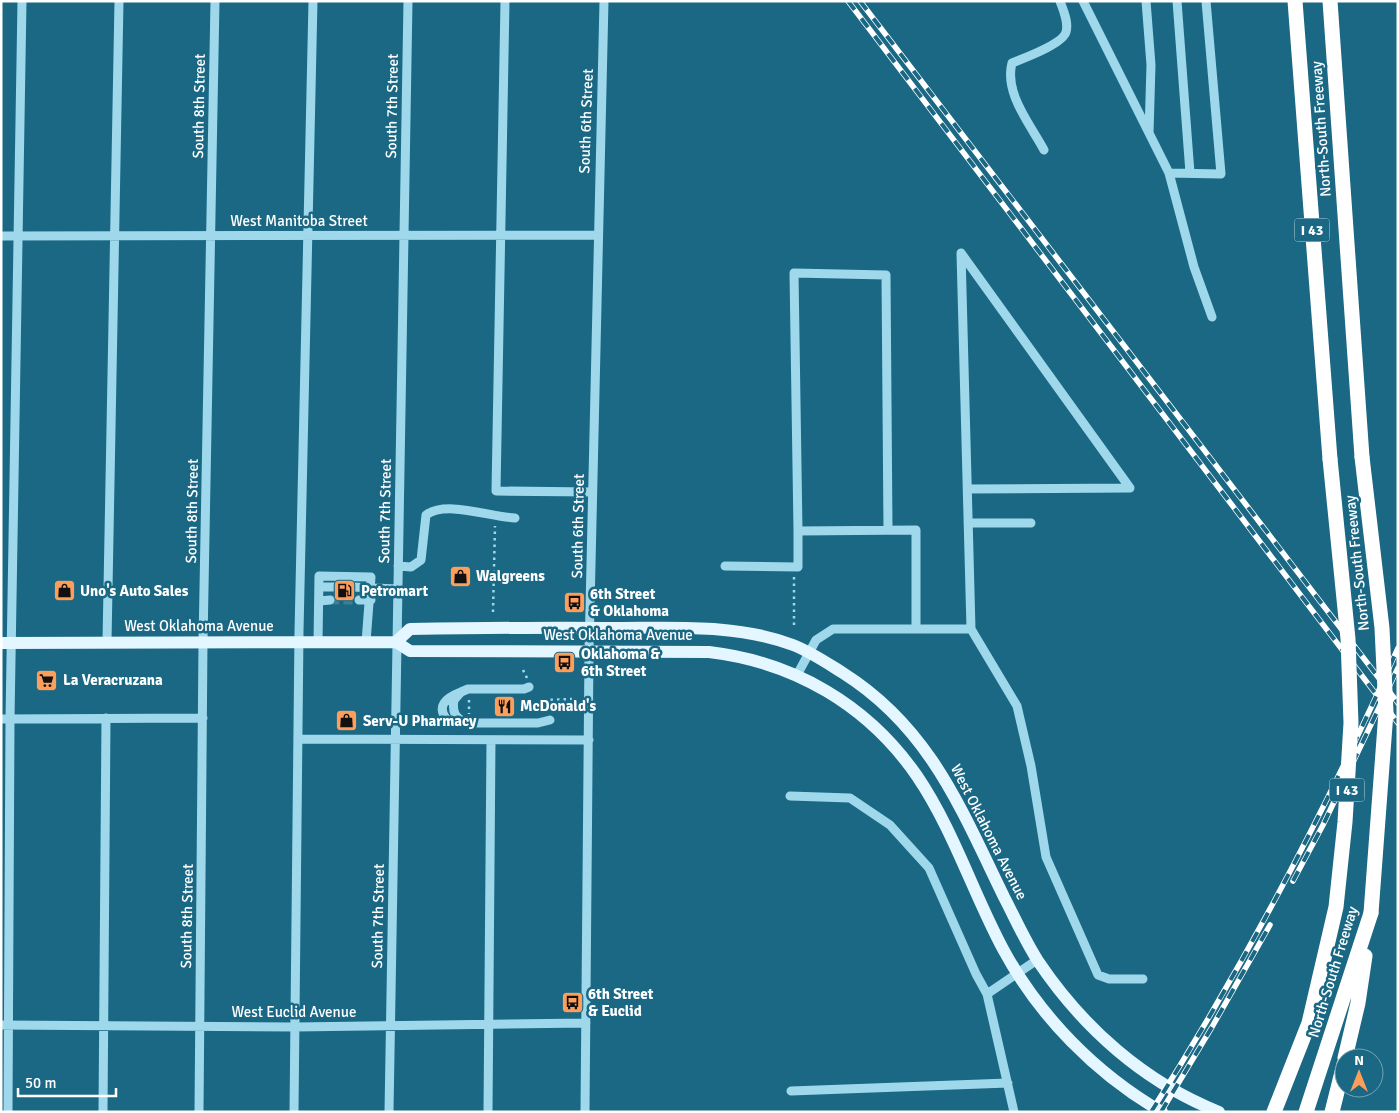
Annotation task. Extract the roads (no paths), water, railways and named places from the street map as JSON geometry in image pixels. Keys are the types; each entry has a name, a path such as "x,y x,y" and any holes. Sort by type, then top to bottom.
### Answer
{"highway":[{"name":"North-South Freeway","path":"1274,1112 1309,1023 1336,907 1345,822 1351,714 1348,639 1330,458 1295,1"},
{"name":"North-South Freeway","path":"1306,1112 1371,913 1386,712 1382,628 1362,457 1330,1"},
{"path":"1347,1048 1358,1003 1371,913"},
{"path":"1332,1112 1336,1098"}],"main road":[{"name":"West Oklahoma Avenue","path":"396,642 410,629 720,629 770,638 809,652 863,686 903,722 927,751 947,781 1037,960 1068,1002 1105,1041 1149,1075 1188,1100 1219,1112"},
{"name":"West Oklahoma Avenue","path":"6,643 396,642 410,651 709,652 749,658 797,675 857,712 889,741 917,777 940,817 1003,949 1049,1018 1083,1053 1124,1086 1162,1112"}],"street":[{"path":"8,1112 5,1025 5,719 22,1"},
{"path":"107,642 119,1"},
{"name":"South 8th Street","path":"199,1112 203,642 215,1"},
{"path":"294,1112 299,642 313,1"},
{"name":"South 7th Street","path":"389,1112 408,1"},
{"path":"505,1 496,492 592,492"},
{"name":"South 6th Street","path":"585,1112 592,492 604,1"},
{"path":"1044,150 1012,91 1009,75 1012,63 1058,41 1066,34 1067,23 1060,1"},
{"path":"1084,1 1169,173 1194,267 1212,317"},
{"path":"1146,1 1151,64 1150,134"},
{"path":"1177,1 1190,174"},
{"path":"1169,173 1221,174 1206,1"},
{"name":"West Manitoba Street","path":"1,236 597,235"},
{"path":"968,489 1130,488 960,253 971,629 1017,706 1031,766 1046,858 1098,975 1109,978 1143,979"},
{"path":"725,566 798,567 794,273 886,275 888,530"},
{"path":"398,566 411,566 421,560 426,515 434,509 457,509 495,517 515,518"},
{"path":"968,523 1031,523"},
{"path":"798,531 916,530 916,629"},
{"path":"318,642 319,576 371,577 371,600 366,642"},
{"path":"319,587 336,587"},
{"path":"352,587 397,589"},
{"path":"319,601 330,600"},
{"path":"359,600 371,600"},
{"path":"797,675 816,640 833,629 971,629"},
{"path":"529,687 524,689 468,689 461,692 454,700 453,708 459,720 466,723 538,723 550,720"},
{"path":"103,1112 106,718"},
{"path":"5,719 203,718"},
{"path":"298,739 589,740"},
{"path":"488,1112 491,740"},
{"path":"790,796 850,798 890,825 928,868 987,994 1014,1112"},
{"path":"987,994 1037,960"},
{"name":"West Euclid Avenue","path":"5,1025 295,1027 586,1023"},
{"path":"791,1091 1008,1083"}],"tunnel":[{"path":"337,587 352,587"},
{"path":"330,600 359,600"}],"railway":[{"path":"848,1 1398,723"},
{"path":"860,1 1398,703"},
{"path":"1151,1112 1219,1000 1283,884 1343,767 1398,648"},
{"path":"1293,881 1323,825 1398,668"},
{"path":"1161,1112 1270,925"}],"place":[{"name":"Walgreens","path":"460,576"},
{"name":"Uno's Auto Sales","path":"64,591"},
{"name":"Petromart","path":"345,591"},
{"name":"6th Street & Oklahoma","path":"574,603"},
{"name":"Oklahoma & 6th Street","path":"565,663"},
{"name":"La Veracruzana","path":"47,680"},
{"name":"McDonald's","path":"504,706"},
{"name":"Serv-U Pharmacy","path":"347,721"},
{"name":"6th Street & Euclid","path":"572,1003"}]}
